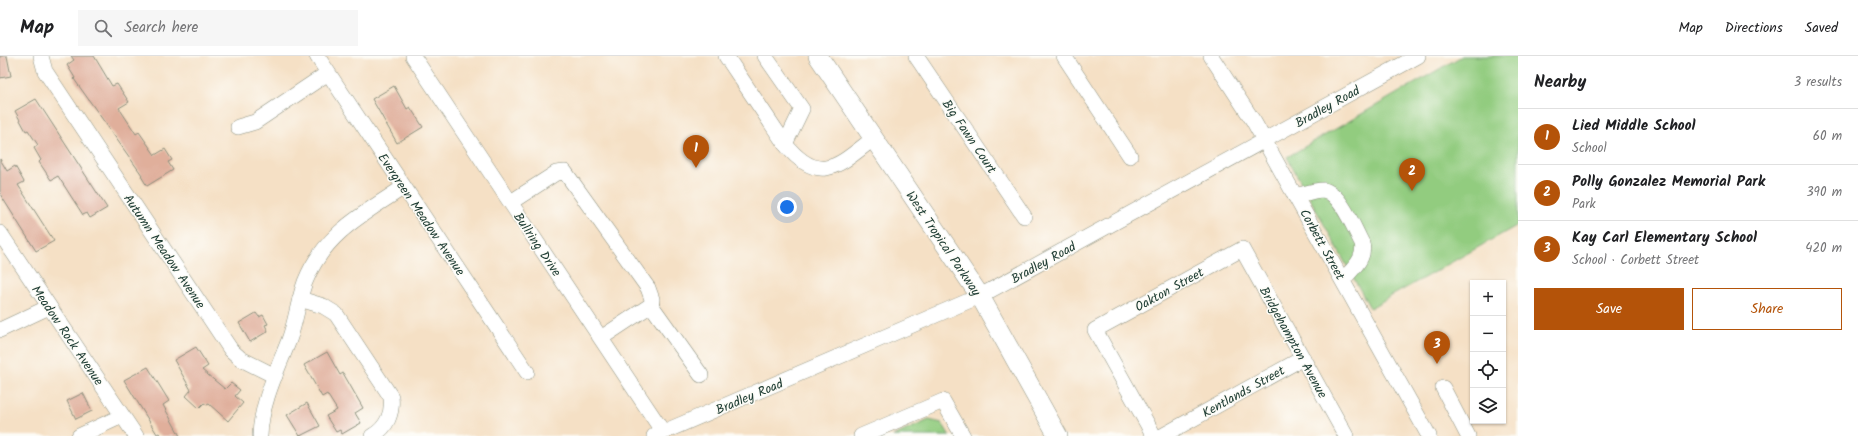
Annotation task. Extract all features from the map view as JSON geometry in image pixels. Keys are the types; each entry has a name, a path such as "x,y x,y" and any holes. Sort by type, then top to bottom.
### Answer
{"main road":[{"name":"West Tropical Parkway","path":"818,56 980,296 1058,436"}],"street":[{"name":"Autumn Meadow Avenue","path":"41,56 45,71 231,350 241,359 275,376"},
{"name":"Evergreen Meadow Avenue","path":"317,56 527,372"},
{"name":"Bullring Drive","path":"414,56 600,338 658,434"},
{"path":"726,56 785,144 803,162 812,167 831,168 843,162 874,138"},
{"path":"765,56 802,110 785,144"},
{"name":"Big Fawn Court","path":"916,56 1024,216"},
{"path":"1064,56 1130,156"},
{"name":"Corbett Street","path":"1211,56 1254,122 1429,436"},
{"name":"Bradley Road","path":"658,434 980,296 1418,56"},
{"path":"238,126 255,122 328,73"},
{"path":"511,202 556,173 565,172 648,288 652,299 651,305 701,374"},
{"path":"259,436 265,404 294,328 300,299 315,260 339,231 404,186"},
{"path":"1296,196 1320,190 1331,193 1339,200 1364,249 1360,261 1343,280"},
{"name":"Meadow Rock Avenue","path":"0,233 136,436"},
{"name":"Oakton Street","path":"1154,436 1095,330 1242,249"},
{"name":"Bridgehampton Avenue","path":"1242,249 1346,436"},
{"path":"300,299 324,306 336,314 391,397 392,408 390,418 372,436"},
{"path":"600,338 651,305"},
{"path":"0,330 49,307"},
{"name":"Kentlands Street","path":"1162,436 1303,358"},
{"path":"1443,388 1467,436"},
{"path":"861,436 944,401 963,436"},
{"path":"79,436 122,416"}],"green space":[{"path":"1462,56 1518,56 1518,225 1370,308 1287,157"},
{"path":"929,420 942,423 950,436 893,436"}],"building":[{"path":"0,56 7,56 11,76 0,78"},
{"path":"71,56 94,56 112,86 117,84 129,102 119,108 136,134 139,132 155,155 165,149 172,160 168,162 173,170 147,186 141,176 142,175 74,79 75,78 67,65 74,60"},
{"path":"394,86 407,109 410,107 423,127 397,143 372,99"},
{"path":"36,99 107,208 90,218 87,213 83,215 58,176 51,180 39,162 41,160 34,148 38,145 28,130 26,131 15,111"},
{"path":"0,159 7,171 15,166 24,182 18,185 54,241 36,251 0,194"},
{"path":"256,313 259,317 263,315 268,324 265,325 268,331 250,342 239,323"},
{"path":"196,347 208,366 202,370 225,389 231,383 240,390 235,396 243,403 228,421 209,404 207,405 204,403 199,408 186,396 191,390 174,360"},
{"path":"327,352 340,375 343,373 363,408 355,413 361,423 342,434 340,430 336,432 326,416 337,410 327,394 322,397 304,365"},
{"path":"148,367 169,401 163,405 180,436 161,436 159,433 157,434 124,380"},
{"path":"83,393 92,411 76,419 67,401"},
{"path":"307,403 320,426 300,436 287,415"}],"place":[{"name":"Lied Middle School","path":"696,168"},
{"name":"Polly Gonzalez Memorial Park","path":"1412,191"},
{"name":"Kay Carl Elementary School","path":"1437,364"}]}
